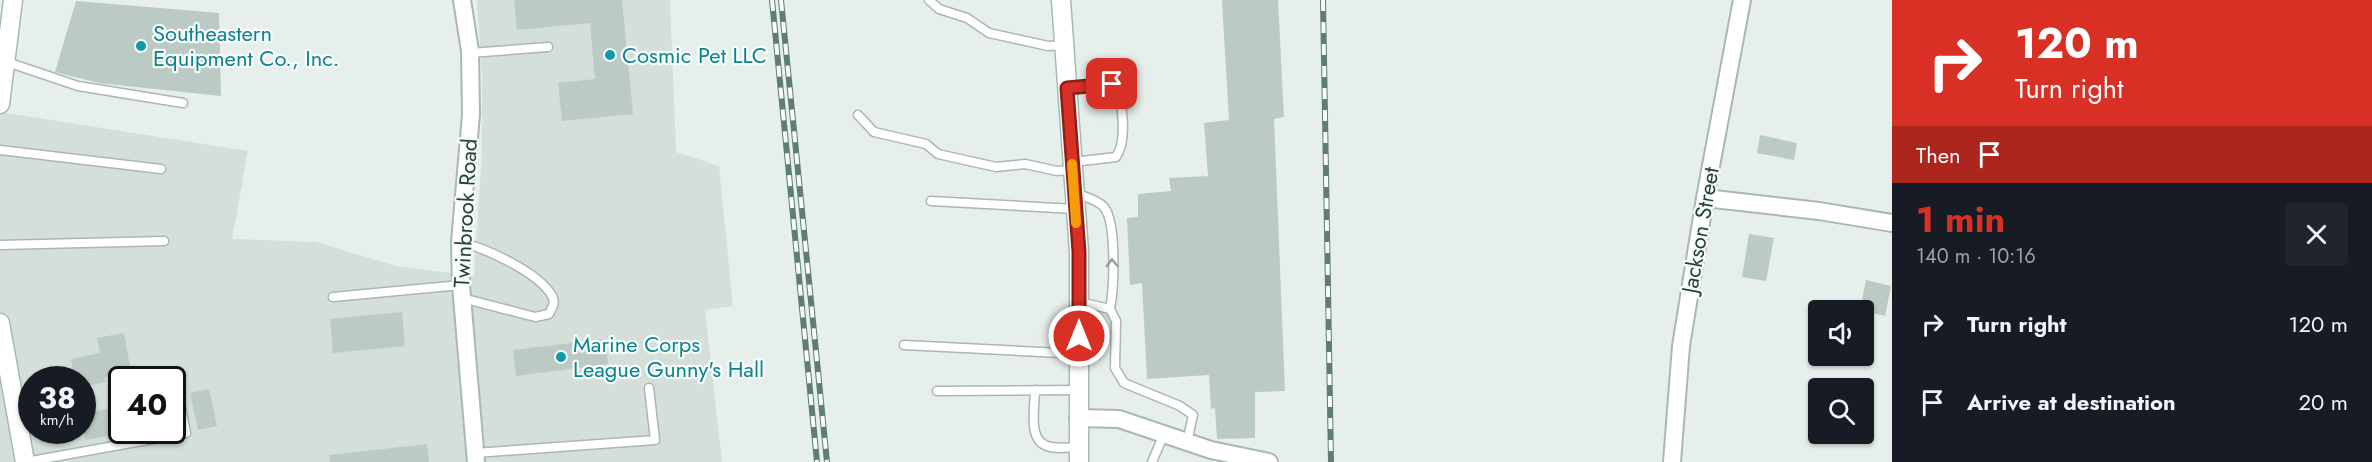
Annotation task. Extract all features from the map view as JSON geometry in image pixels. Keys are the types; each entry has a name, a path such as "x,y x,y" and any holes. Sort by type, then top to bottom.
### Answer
{"street":[{"path":"0,104 2,72 13,0"},
{"name":"Twinbrook Road","path":"462,0 470,53 471,114 460,242 461,292 475,458"},
{"path":"1061,0 1073,166 1079,302 1079,455"},
{"name":"Jackson Street","path":"1671,462 1681,346 1705,198 1742,0"},
{"path":"1705,198 1819,211 1892,223"},
{"path":"1,332 26,462"},
{"path":"1078,418 1119,419 1187,442 1269,462"}],"lane":[{"path":"929,0 939,9 967,18 989,33 1048,46 1064,45"},
{"path":"470,53 548,47"},
{"path":"2,72 183,103"},
{"path":"858,114 874,132 926,144 938,154 996,167 1025,164 1058,171 1116,157 1122,148 1120,93 1112,84 1067,88"},
{"path":"0,150 161,169"},
{"path":"931,201 1075,201 1102,204 1110,217 1113,295 1110,309 1116,321 1116,368 1124,383 1180,406 1193,415 1187,442"},
{"path":"0,245 164,241"},
{"path":"333,297 461,292 535,317 549,314 554,306 553,297 538,281 485,248 460,242"},
{"path":"1079,302 1110,309"},
{"path":"904,345 1079,354"},
{"path":"475,458 655,440 649,388"},
{"path":"1035,390 1035,433 1038,440 1044,445 1079,455"},
{"path":"937,391 1078,390"},
{"path":"1152,462 1164,434"},
{"path":"26,462 125,444"}],"shaded area":[{"path":"477,0 670,0 676,152 719,166 733,306 705,310 722,462 0,462 0,112 248,151 232,239 316,242 396,266 474,276 482,153 482,75"}],"building":[{"name":"Cosmic Pet LLC","path":"514,0 622,0 633,114 562,121 558,83 595,79 590,23 517,30"},
{"path":"1222,0 1278,0 1284,117 1274,119 1285,391 1255,392 1255,438 1217,439 1215,408 1211,409 1209,375 1147,379 1142,283 1130,285 1127,218 1138,217 1138,194 1171,191 1169,178 1208,176 1204,123 1229,120"},
{"name":"Southeastern Equipment Co., Inc.","path":"76,1 219,13 221,96 99,83 55,72"},
{"path":"1760,135 1797,143 1794,160 1757,153"},
{"path":"1749,234 1774,238 1766,281 1742,277"},
{"path":"1866,280 1891,286 1885,316 1874,313 1874,300 1862,300"},
{"path":"402,312 405,346 333,353 330,319"},
{"path":"124,333 130,366 108,366 108,376 104,377 105,382 96,384 96,366 72,366 71,359 100,353 97,338"},
{"name":"Marine Corps League Gunny's Hall","path":"605,339 608,364 516,376 513,350"},
{"path":"209,389 217,426 198,430 190,393"},
{"path":"108,409 108,436 96,438 96,411"},
{"path":"427,444 429,462 330,462 329,455"}],"railway":[{"path":"772,0 817,462"},
{"path":"781,0 827,462"},
{"path":"1323,0 1331,462"}],"slow traffic":[{"path":"1072,164 1076,223"}],"place":[{"name":"Southeastern Equipment Co., Inc.","path":"141,46"},
{"name":"Cosmic Pet LLC","path":"610,55"},
{"name":"Marine Corps League Gunny's Hall","path":"561,357"}],"route":[{"path":"1079,336 1079,252 1067,88 1112,84"}]}
